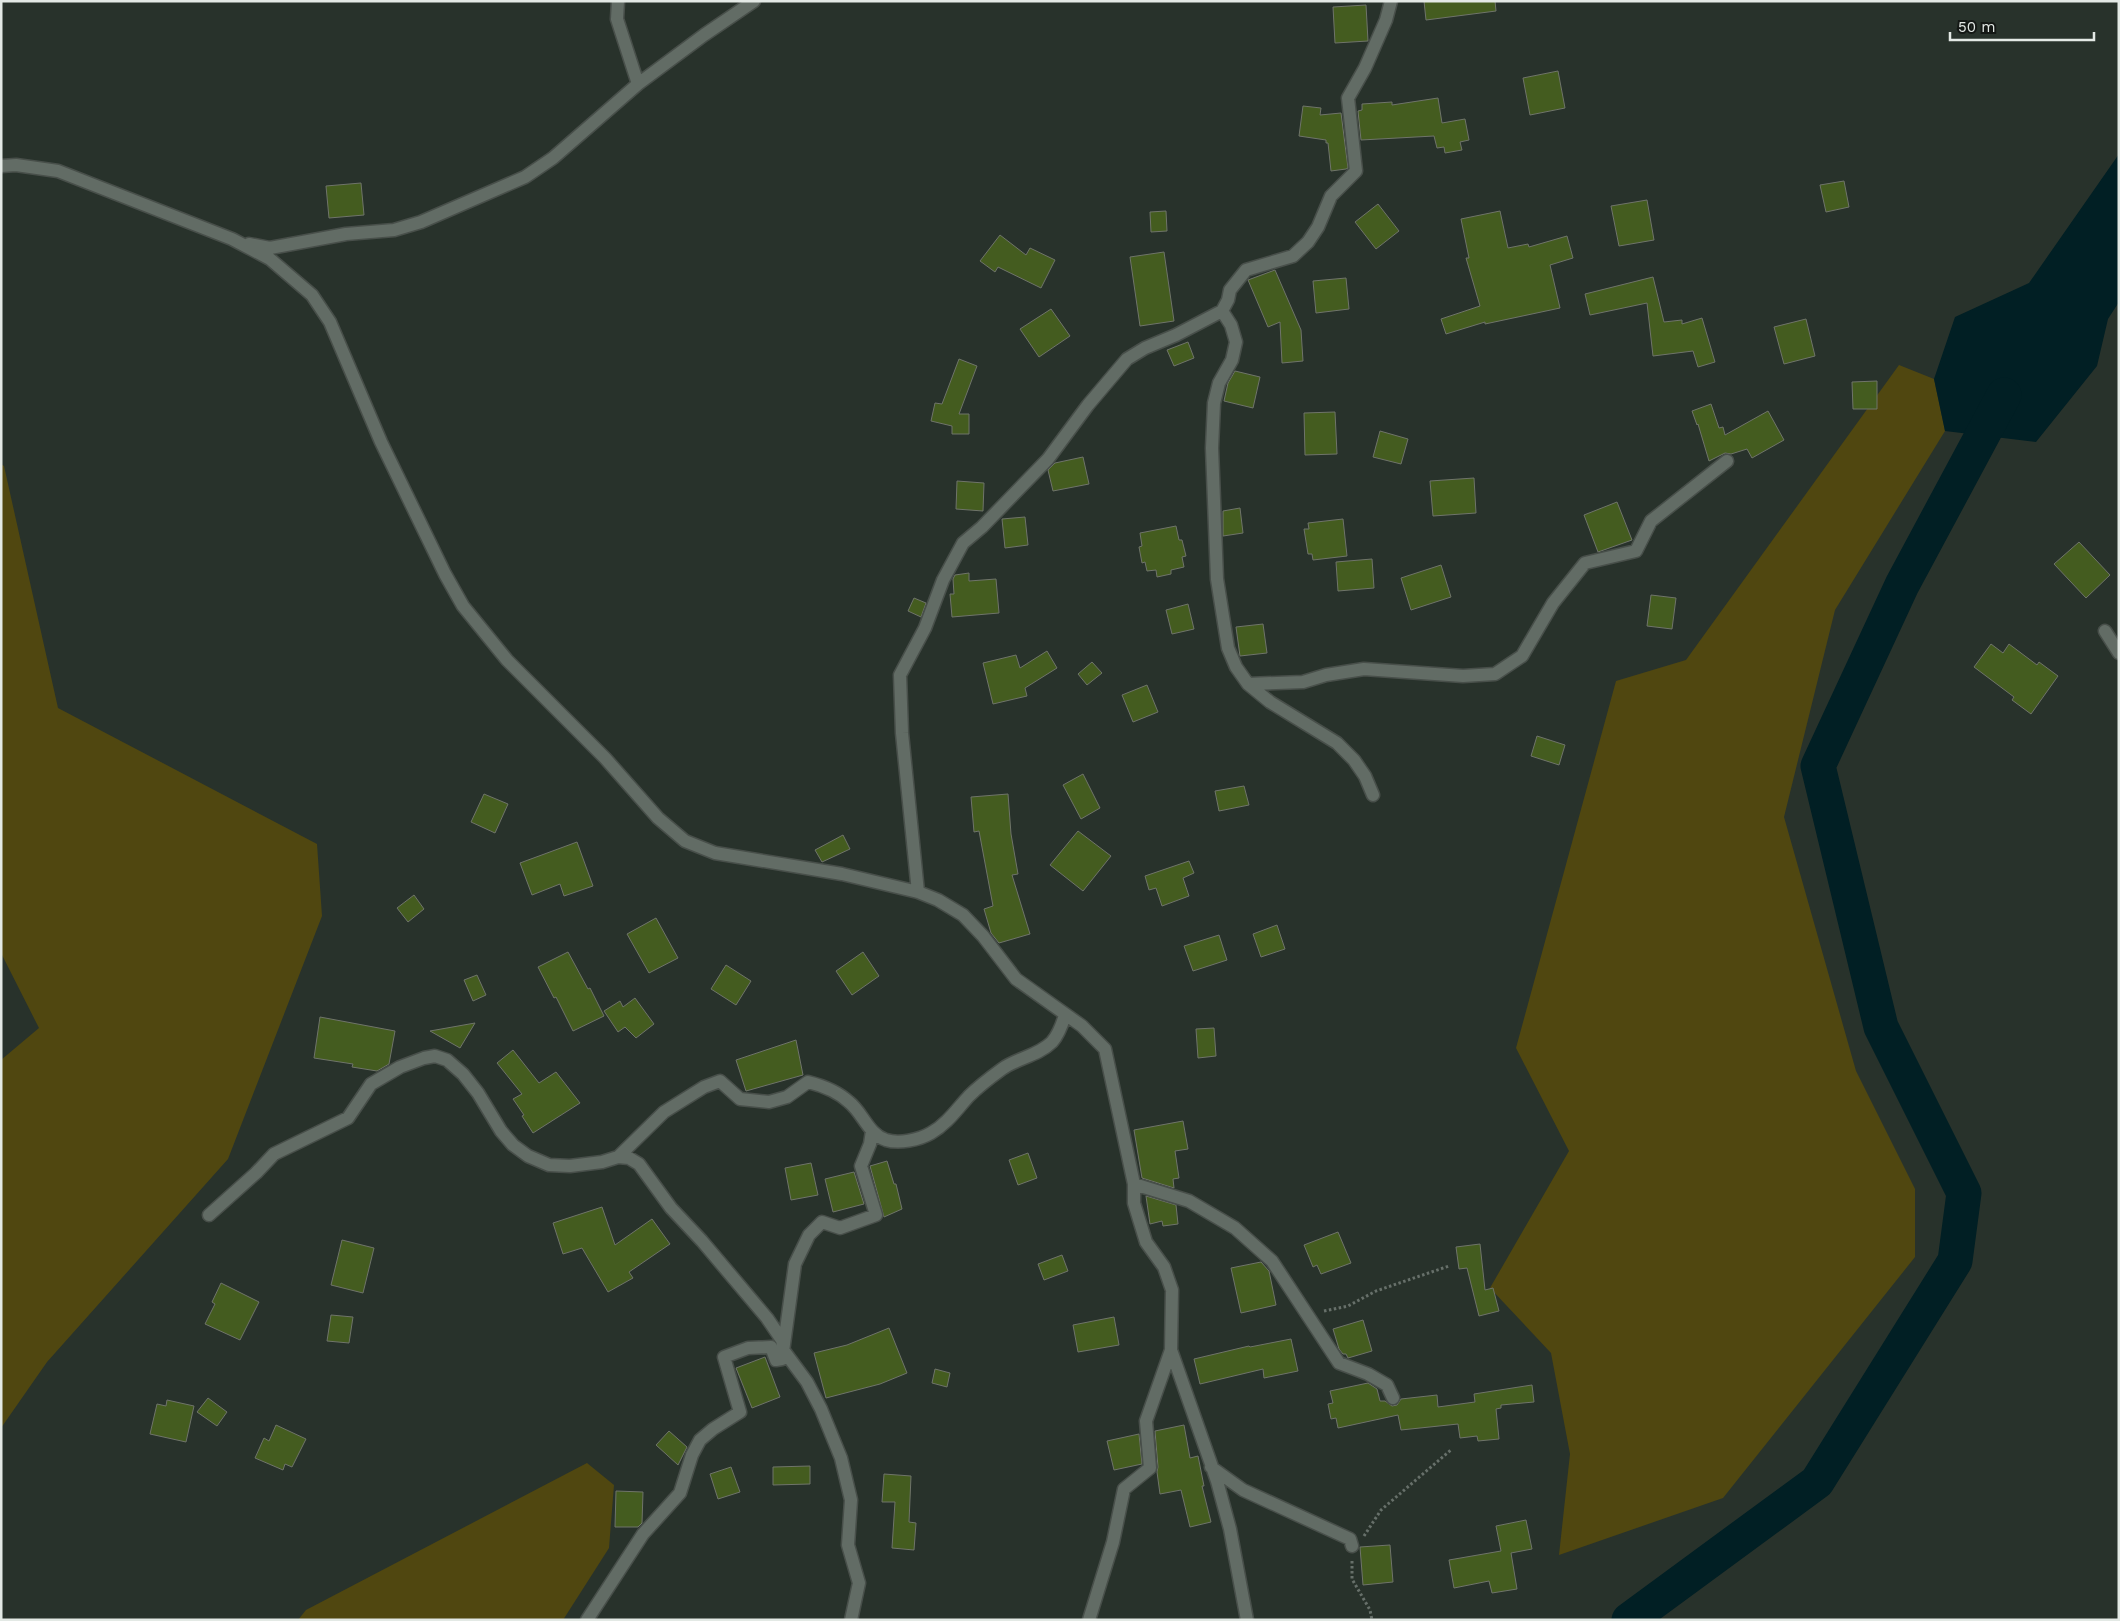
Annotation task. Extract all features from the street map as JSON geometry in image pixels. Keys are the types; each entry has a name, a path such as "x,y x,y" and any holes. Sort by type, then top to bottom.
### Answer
{"street":[{"path":"618,1 617,19 638,84"},
{"path":"232,240 270,248 338,235 394,230 421,222 525,177 553,158 638,84 754,1"},
{"path":"918,892 902,732 900,675 925,628 943,580 963,543 982,527 1048,460 1088,405 1127,360 1145,348 1222,312 1228,300 1230,290 1246,270 1293,256 1308,242 1318,227 1331,196 1356,171 1348,98 1365,68 1386,20 1391,1"},
{"path":"1,166 16,165 58,171 232,240 270,259 312,295 330,322 381,442 445,574 463,606 507,660 605,758 658,818 685,841 715,853 842,874 918,892 938,900 963,916 983,936 1016,979 1082,1026 1105,1049 1134,1184 1134,1203 1146,1242 1164,1266 1172,1290 1171,1350 1146,1421 1150,1468 1124,1489 1114,1542 1089,1620"},
{"path":"1222,312 1232,325 1236,342 1232,360 1219,383 1212,420 1217,579 1228,648 1236,667 1248,684 1270,702 1337,743 1354,760 1365,776 1373,795"},
{"path":"1248,684 1303,682 1326,675 1364,669 1463,676 1495,674 1522,656 1553,603 1585,563 1636,551 1651,520 1727,461"},
{"path":"2105,631 2119,653"},
{"path":"618,1157 664,1112 698,1091 720,1081 740,1099 769,1102 787,1098 808,1082 829,1088 851,1103 872,1131 886,1140 915,1139 930,1133 957,1111 970,1095 1003,1069 1043,1050 1060,1031 1065,1015"},
{"path":"209,1215 256,1173 274,1154 348,1118 371,1084 400,1067 435,1056 447,1060 463,1074 478,1093 512,1146 528,1156 549,1165 570,1166 602,1162 618,1157 630,1158 639,1164 671,1208 702,1241 767,1318 782,1340 784,1351 807,1382 841,1458 851,1500 848,1545 859,1583 851,1620"},
{"path":"587,1620 609,1584 644,1534 680,1493 692,1455 700,1440 713,1429 740,1412 724,1358 748,1348 771,1347 776,1360 782,1359 795,1264 809,1235 822,1222 840,1228 876,1215 861,1166 870,1144 872,1131"},
{"path":"1134,1184 1189,1201 1235,1228 1272,1261 1339,1364 1368,1374 1387,1385 1393,1398"},
{"path":"1171,1350 1212,1467 1230,1529 1247,1620"},
{"path":"1212,1467 1243,1490 1350,1539 1352,1546"}],"path":[{"path":"1307,1315 1348,1306 1376,1291 1450,1266"},
{"path":"1372,1620 1370,1610 1352,1579 1352,1546 1365,1535 1381,1510 1452,1450"}],"shaded area":[{"path":"1899,365 1934,379 1945,431 1835,610 1784,817 1856,1071 1915,1189 1915,1257 1723,1498 1559,1555 1570,1454 1551,1353 1490,1288 1569,1151 1516,1048 1616,681 1686,660"},
{"path":"1,464 4,466 58,708 317,844 322,916 228,1159 47,1362 1,1428 1,1060 39,1028 1,953"},
{"path":"587,1463 614,1485 609,1548 563,1620 298,1620 306,1610"}],"water":[{"path":"2119,154 2119,302 2108,319 2097,366 2036,442 1945,431 1934,379 1955,317 2029,283"}],"building":[{"path":"1424,1 1495,1 1496,11 1426,20"},
{"path":"1366,5 1368,41 1335,43 1333,7"},
{"path":"1558,71 1565,108 1530,115 1523,78"},
{"path":"1438,98 1442,123 1465,119 1469,140 1460,142 1462,150 1445,153 1444,147 1437,148 1434,136 1361,140 1358,111 1362,110 1362,104 1392,102 1392,105"},
{"path":"1303,106 1321,108 1320,115 1341,113 1348,168 1331,171 1326,140 1299,136"},
{"path":"1844,181 1849,207 1826,212 1820,185"},
{"path":"361,183 364,215 329,218 326,186"},
{"path":"1647,200 1654,240 1619,246 1611,206"},
{"path":"1378,204 1399,231 1376,249 1355,222"},
{"path":"1166,211 1167,231 1151,232 1150,212"},
{"path":"1500,211 1508,248 1528,244 1529,247 1567,236 1573,258 1550,265 1560,308 1485,324 1485,322 1446,334 1441,319 1480,306 1466,258 1469,258 1461,219"},
{"path":"1000,235 1026,255 1030,248 1055,260 1041,288 998,267 995,272 980,261"},
{"path":"1164,252 1174,321 1140,326 1130,257"},
{"path":"1275,270 1301,330 1303,361 1282,363 1280,322 1268,327 1248,280"},
{"path":"1653,277 1664,322 1682,320 1682,324 1702,318 1715,362 1698,367 1693,351 1653,356 1647,303 1590,315 1585,294"},
{"path":"1346,278 1349,309 1316,313 1313,281"},
{"path":"1051,309 1070,336 1039,357 1020,329"},
{"path":"1806,319 1815,356 1784,364 1774,327"},
{"path":"1188,342 1194,358 1174,366 1167,350"},
{"path":"959,359 977,366 959,414 969,414 969,434 952,434 952,426 931,421 935,403 942,404"},
{"path":"1235,371 1260,377 1253,408 1224,401 1228,383"},
{"path":"1877,381 1877,409 1853,409 1852,382"},
{"path":"1711,404 1719,428 1723,427 1725,435 1768,411 1784,440 1752,458 1747,449 1731,454 1725,453 1709,461 1692,411"},
{"path":"1335,412 1337,454 1305,455 1304,413"},
{"path":"1380,431 1408,439 1401,464 1373,457"},
{"path":"1083,457 1089,484 1053,491 1048,470 1055,463"},
{"path":"1474,478 1476,513 1433,516 1430,481"},
{"path":"957,481 984,483 983,511 956,509"},
{"path":"1617,502 1632,540 1598,552 1584,515"},
{"path":"1240,508 1243,533 1223,536 1223,511"},
{"path":"1025,517 1028,545 1005,548 1002,519"},
{"path":"1343,519 1347,556 1313,560 1312,554 1308,554 1304,529 1309,529 1308,523"},
{"path":"1176,526 1179,540 1182,540 1186,556 1182,557 1184,567 1171,570 1171,574 1157,577 1156,570 1147,571 1145,562 1142,563 1139,547 1142,546 1140,533"},
{"path":"2079,542 2110,575 2086,598 2054,564"},
{"path":"1372,559 1374,588 1338,591 1336,562"},
{"path":"1441,565 1451,597 1411,610 1401,578"},
{"path":"969,573 969,581 996,579 999,613 952,617 950,594 954,594 953,579 955,575"},
{"path":"1651,595 1676,598 1672,629 1647,626"},
{"path":"914,598 926,603 921,617 908,611"},
{"path":"1188,604 1194,629 1172,634 1166,610"},
{"path":"1263,624 1267,653 1240,656 1236,627"},
{"path":"1991,644 2003,653 2009,644 2037,665 2039,662 2058,676 2031,714 2012,700 2014,697 1974,667"},
{"path":"1047,651 1057,668 1025,688 1027,696 993,704 983,663 1016,655 1020,668"},
{"path":"1092,662 1102,673 1087,685 1078,674"},
{"path":"1147,685 1158,712 1133,722 1122,695"},
{"path":"1537,736 1565,745 1559,765 1531,756"},
{"path":"1083,774 1100,808 1081,819 1063,785"},
{"path":"1244,786 1249,805 1219,811 1215,791"},
{"path":"484,794 508,804 495,833 471,822"},
{"path":"1008,794 1011,834 1018,874 1012,875 1030,934 999,943 991,933 984,909 993,906 979,831 974,832 971,797"},
{"path":"1078,831 1111,856 1083,891 1050,865"},
{"path":"843,835 850,849 822,862 815,850"},
{"path":"577,842 593,886 564,896 560,884 532,895 520,863"},
{"path":"1189,861 1194,873 1183,878 1189,896 1162,906 1156,888 1149,890 1145,876"},
{"path":"414,895 424,909 408,922 397,908"},
{"path":"656,918 678,958 649,973 627,934"},
{"path":"1277,925 1285,949 1261,957 1253,934"},
{"path":"1219,935 1227,960 1193,971 1184,946"},
{"path":"568,952 588,989 590,988 604,1016 573,1031 538,967"},
{"path":"863,952 879,976 852,995 836,971"},
{"path":"726,965 751,981 736,1005 711,989"},
{"path":"477,975 486,995 473,1001 464,980"},
{"path":"635,998 654,1024 636,1038 625,1027 618,1032 604,1011 620,1001 623,1007"},
{"path":"320,1017 395,1031 389,1064 377,1071 352,1067 353,1064 314,1058"},
{"path":"475,1023 460,1048 430,1031"},
{"path":"1214,1028 1216,1056 1198,1058 1196,1029"},
{"path":"796,1040 803,1075 746,1091 736,1060"},
{"path":"513,1050 539,1083 556,1072 580,1103 533,1133 513,1099 522,1094 497,1063"},
{"path":"1183,1121 1188,1149 1175,1151 1179,1178 1173,1179 1174,1188 1142,1178 1134,1130"},
{"path":"1028,1153 1037,1178 1018,1185 1009,1160"},
{"path":"887,1161 894,1184 896,1184 902,1209 884,1217 870,1166"},
{"path":"811,1163 818,1195 791,1200 785,1168"},
{"path":"854,1172 864,1204 833,1212 825,1179"},
{"path":"1146,1196 1176,1205 1178,1224 1163,1226 1162,1221 1150,1224"},
{"path":"602,1207 615,1245 652,1219 670,1244 629,1272 633,1278 608,1292 582,1248 563,1254 553,1223"},
{"path":"1338,1232 1351,1263 1321,1274 1317,1265 1313,1267 1304,1245"},
{"path":"342,1240 374,1248 363,1293 331,1285"},
{"path":"1480,1244 1485,1290 1493,1288 1499,1311 1479,1316 1467,1268 1459,1269 1456,1247"},
{"path":"1062,1255 1068,1271 1044,1280 1038,1264"},
{"path":"1261,1262 1269,1271 1276,1305 1241,1313 1231,1268"},
{"path":"221,1283 259,1302 240,1340 205,1324 215,1304 212,1302"},
{"path":"331,1315 353,1317 349,1343 327,1341"},
{"path":"1114,1317 1119,1345 1078,1352 1073,1325"},
{"path":"1363,1320 1372,1351 1348,1358 1339,1349 1333,1329"},
{"path":"889,1328 907,1373 880,1384 826,1398 814,1353 847,1345"},
{"path":"1291,1339 1298,1371 1264,1378 1263,1369 1200,1384 1194,1359 1249,1346"},
{"path":"765,1357 780,1397 752,1408 736,1368"},
{"path":"935,1369 950,1373 947,1387 932,1383"},
{"path":"1368,1383 1377,1389 1380,1401 1385,1401 1392,1406 1397,1405 1401,1399 1437,1395 1438,1407 1475,1402 1474,1394 1532,1385 1534,1402 1501,1405 1501,1408 1496,1409 1499,1439 1478,1441 1477,1436 1460,1438 1458,1424 1401,1430 1398,1415 1338,1428 1336,1418 1331,1419 1328,1404 1333,1403 1330,1391"},
{"path":"208,1398 227,1412 217,1426 197,1412"},
{"path":"167,1400 194,1406 186,1442 150,1434 157,1404 166,1406"},
{"path":"276,1425 306,1439 292,1467 285,1464 283,1470 255,1458 264,1438 269,1441"},
{"path":"1184,1425 1190,1458 1198,1456 1204,1486 1202,1486 1211,1522 1190,1527 1181,1490 1160,1494 1157,1472 1155,1431"},
{"path":"669,1431 687,1447 678,1465 656,1445"},
{"path":"1139,1434 1142,1464 1114,1470 1107,1441"},
{"path":"810,1466 810,1484 773,1485 773,1467"},
{"path":"731,1467 740,1492 718,1499 710,1474"},
{"path":"884,1474 911,1476 909,1522 916,1523 914,1550 892,1548 895,1502 882,1502"},
{"path":"616,1491 643,1492 642,1523 638,1527 615,1527"},
{"path":"1526,1520 1532,1549 1511,1553 1517,1589 1492,1593 1489,1581 1454,1588 1449,1560 1501,1551 1496,1526"},
{"path":"1390,1545 1393,1582 1363,1585 1360,1547"}],"waterway":[{"path":"1629,1620 1817,1482 1955,1261 1964,1193 1881,1027 1818,766 1902,585 2004,395"}]}
